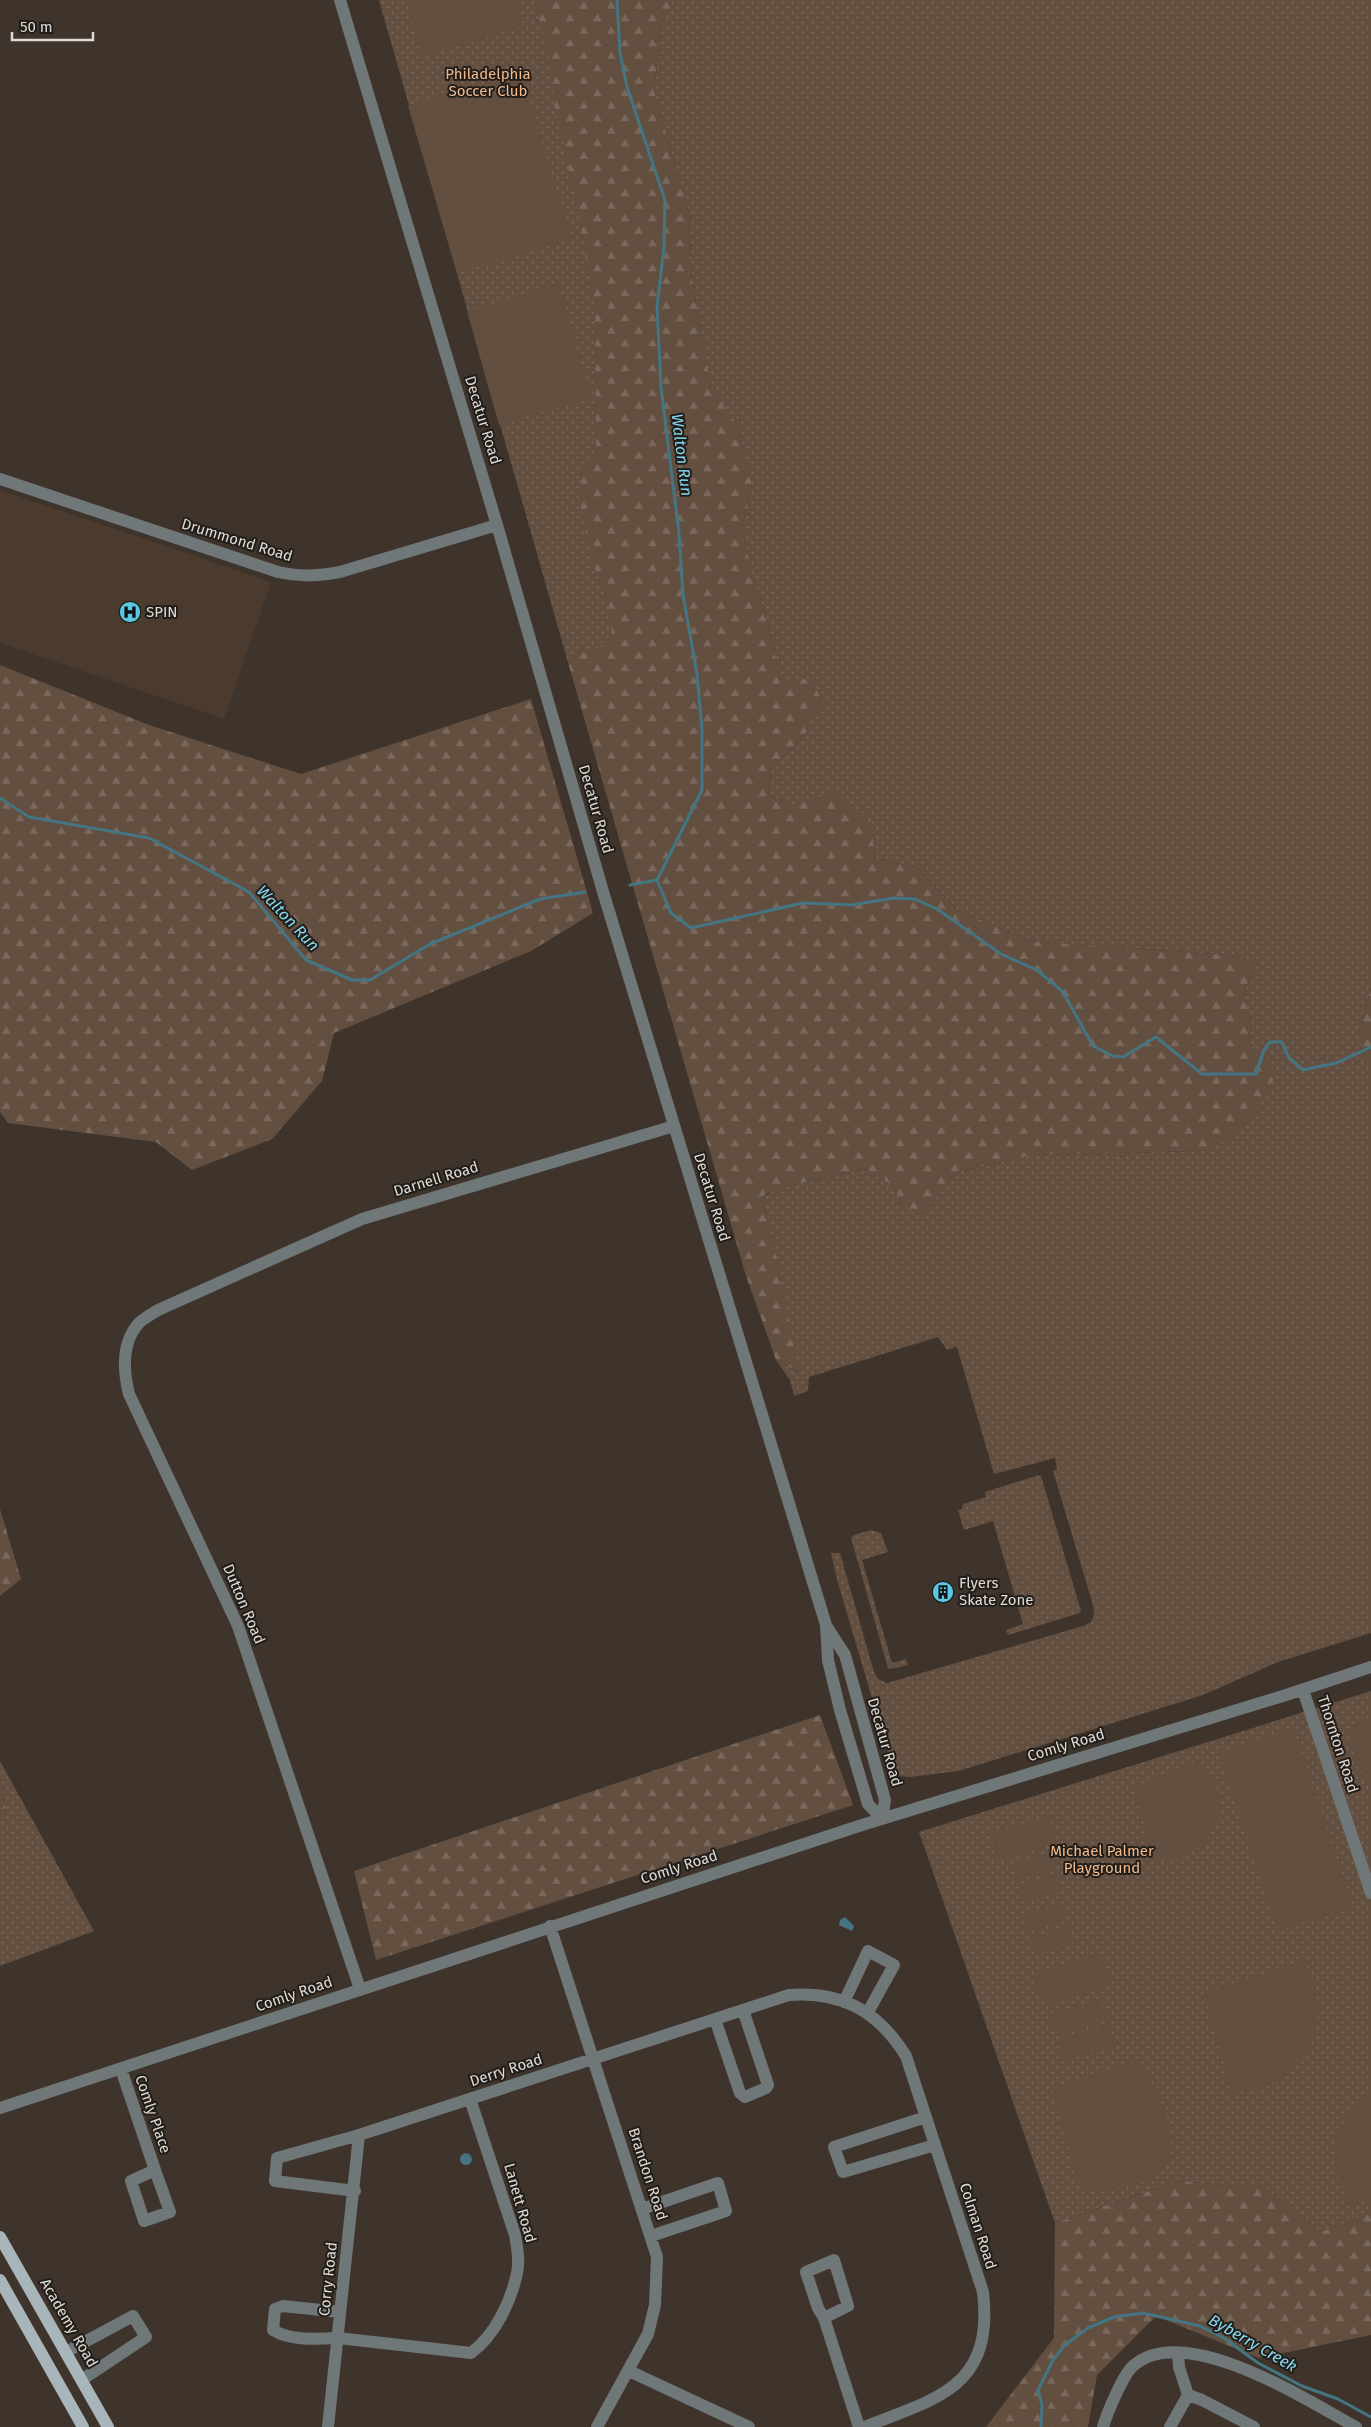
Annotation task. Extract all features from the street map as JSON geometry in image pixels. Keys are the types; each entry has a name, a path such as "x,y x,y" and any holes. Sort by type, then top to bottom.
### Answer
{"main road":[{"name":"Academy Road","path":"0,2237 108,2427"},
{"path":"0,2280 83,2427"}],"street":[{"name":"Decatur Road","path":"340,0 497,525 604,895 826,1625 828,1660 840,1710 868,1804 882,1819"},
{"name":"Drummond Road","path":"0,479 278,572 297,576 318,576 340,572 497,525"},
{"name":"Darnell Road","path":"215,1284 362,1219 674,1126"},
{"name":"Dutton Road","path":"215,1284 158,1310 139,1323 131,1336 123,1360 124,1375 129,1394 238,1626 360,1989"},
{"name":"Decatur Road","path":"826,1625 844,1655 885,1800 882,1819"},
{"name":"Comly Road","path":"0,2108 550,1926 882,1819 1303,1690 1371,1666"},
{"name":"Thornton Road","path":"1303,1690 1371,1893"},
{"name":"Brandon Road","path":"550,1926 657,2257 655,2305 648,2334 597,2427"},
{"path":"844,2002 868,1951 894,1965 868,2012"},
{"name":"Derry Road","path":"355,2191 275,2181 277,2158 359,2135 789,1995 804,1994 844,2002"},
{"name":"Colman Road","path":"844,2002 868,2012 896,2041 906,2056 983,2292 986,2314 980,2353 968,2372 955,2386 939,2397 864,2427"},
{"path":"715,2019 740,2093 745,2097 766,2088 768,2085 743,2010"},
{"name":"Comly Place","path":"121,2069 155,2170"},
{"name":"Lanett Road","path":"338,2338 471,2352 483,2343 498,2321 510,2298 518,2272 516,2235 470,2098"},
{"path":"926,2117 834,2147 843,2172 935,2145"},
{"name":"Corry Road","path":"328,2427 355,2191 359,2135"},
{"path":"642,2208 718,2184 726,2211 651,2236"},
{"path":"338,2338 320,2339 280,2334 273,2330 275,2309 283,2306 340,2312"},
{"path":"66,2352 133,2316 146,2337 82,2379"},
{"path":"824,2318 860,2427"},
{"path":"1103,2427 1111,2405 1135,2364 1158,2353 1198,2354 1234,2364 1261,2376 1356,2427"},
{"path":"1170,2427 1188,2395 1179,2367 1178,2353"},
{"path":"629,2371 723,2422 749,2427"},
{"path":"1188,2395 1202,2400 1254,2427"}],"shaded area":[{"name":"SPIN","path":"0,490 271,582 224,719 0,643"}],"green space":[{"name":"Philadelphia Soccer Club","path":"379,0 555,0 620,367 623,647 569,666"},
{"path":"406,0 516,0 523,26 423,57"},
{"path":"534,0 670,0 671,6 661,26 654,91 689,213 692,282 711,387 738,426 752,485 742,528 752,573 768,622 780,680 811,679 823,703 805,734 771,769 769,795 791,805 832,791 871,819 875,858 918,868 957,910 1031,941 1230,955 1257,963 1243,995 1251,1023 1249,1042 1271,1060 1274,1078 1261,1103 1235,1138 1199,1151 1032,1155 953,1173 934,1201 919,1217 901,1203 892,1185 866,1169 774,1189 764,1196 799,1372 776,1360 746,1276 569,666 575,653 598,648 612,633 609,606 590,556 581,507 580,468 596,450 595,314 576,201 555,108 546,45"},
{"path":"670,0 1371,0 1371,988 1359,1031 1359,1062 1371,1062 1371,1633 1278,1662 1203,1695 959,1771 910,1777 900,1776 893,1769 838,1583 831,1553 840,1553 874,1672 878,1679 887,1683 1083,1626 1091,1622 1094,1615 1093,1605 1053,1471 1057,1469 1055,1458 994,1474 957,1347 947,1350 938,1337 809,1377 808,1391 794,1396 790,1380 776,1360 798,1372 764,1197 774,1189 866,1169 892,1185 901,1203 934,1201 953,1173 1032,1155 1199,1151 1271,1060 1249,1043 1251,1023 1243,995 1257,963 1230,955 1031,941 957,910 918,868 875,858 871,819 791,805 769,795 771,769 805,734 780,681 768,622 752,573 742,528 752,485 738,426 711,388 692,282 689,213 654,91 661,26 671,6"},
{"path":"522,73 571,240 457,273 408,106"},
{"path":"559,284 591,398 499,425 467,311"},
{"path":"0,665 149,725 301,774 531,699 593,913 531,951 334,1033 322,1081 272,1139 192,1170 156,1142 8,1123 0,1112"},
{"path":"1371,988 1371,1062 1359,1062 1359,1031"},
{"path":"1039,1475 1041,1476 1081,1611 1080,1613 1008,1635 1006,1630 1023,1624 993,1521 964,1530 958,1510 962,1509 963,1504 986,1497 985,1492"},
{"path":"0,1509 21,1579 0,1596"},
{"path":"871,1530 881,1533 888,1552 862,1560 892,1663 906,1659 908,1665 890,1669 888,1668 851,1538 854,1535"},
{"name":"Michael Palmer Playground","path":"1371,1691 1371,2213 1321,2232 1265,2188 1178,2181 1055,2223 919,1832"},
{"path":"820,1715 853,1805 376,1960 354,1871"},
{"path":"1371,1720 1371,1793 1348,1736 1358,1722"},
{"path":"1294,1728 1353,1906 1278,1931 1219,1753"},
{"path":"1200,1760 1212,1777 1219,1794 1219,1811 1214,1827 1205,1841 1192,1852 1174,1859 1154,1860 1133,1787"},
{"path":"0,1761 94,1931 0,1966 0,1815 6,1813 0,1780"},
{"path":"0,1780 6,1813 0,1815"},
{"path":"1050,1815 1058,1843 998,1861 990,1833"},
{"path":"1050,1852 1055,1869 1018,1880 1013,1863"},
{"path":"1057,1874 1062,1891 1025,1902 1020,1885"},
{"path":"1061,1904 1066,1921 1029,1932 1024,1915"},
{"path":"1068,1926 1073,1943 1036,1955 1031,1937"},
{"path":"1094,1955 1102,1960 1107,1970 1108,1980 1103,1989 1051,2005 1043,2002 1038,1994 1035,1980 1035,1976 1040,1971"},
{"path":"1304,1962 1314,1985 1318,2008 1315,2030 1308,2050 1295,2067 1278,2080 1257,2089 1232,2093 1203,1992"},
{"path":"1101,1998 1108,2019 1056,2036 1049,2014"},
{"path":"1109,2024 1116,2045 1063,2062 1057,2040"},
{"path":"1141,2060 1170,2127 1173,2144 1170,2160 1161,2173 1143,2182 1081,2192 1052,2094 1055,2087"},
{"path":"1371,2095 1371,2196 1352,2205 1343,2191 1337,2176 1334,2160 1335,2145 1339,2130 1347,2117 1357,2105"},
{"path":"1178,2181 1265,2188 1321,2232 1371,2213 1371,2335 1259,2358 1156,2316 1097,2375 1088,2427 986,2427 1054,2338 1055,2223"}],"water":[{"path":"845,1917 854,1926 852,1931 839,1925 840,1920"},
{"path":"466,2153 472,2159 466,2165 460,2159"}],"waterway":[{"name":"Walton Run","path":"617,0 620,53 627,87 665,200 664,247 657,307 661,387 679,533 683,595 697,674 702,730 702,790 657,880"},
{"name":"Walton Run","path":"0,798 29,817 149,838 249,892 306,960 352,980 370,980 430,944 540,899 585,892"},
{"path":"657,880 671,913 691,928 803,903 852,905 894,898 915,899 937,909 1001,954 1037,970 1063,992 1093,1046 1113,1056 1123,1057 1156,1037 1202,1074 1256,1074 1264,1050 1270,1042 1282,1042 1289,1058 1303,1070 1336,1063 1371,1047"},
{"name":"Walton Run","path":"630,885 657,880"},
{"name":"Byberry Creek","path":"1041,2427 1042,2405 1038,2390 1053,2360 1065,2345 1088,2328 1114,2317 1143,2313 1200,2326 1224,2338 1258,2363 1302,2386 1338,2399 1371,2417"}],"place":[{"name":"SPIN","path":"130,612"},
{"name":"Flyers Skate Zone","path":"943,1592"}]}
